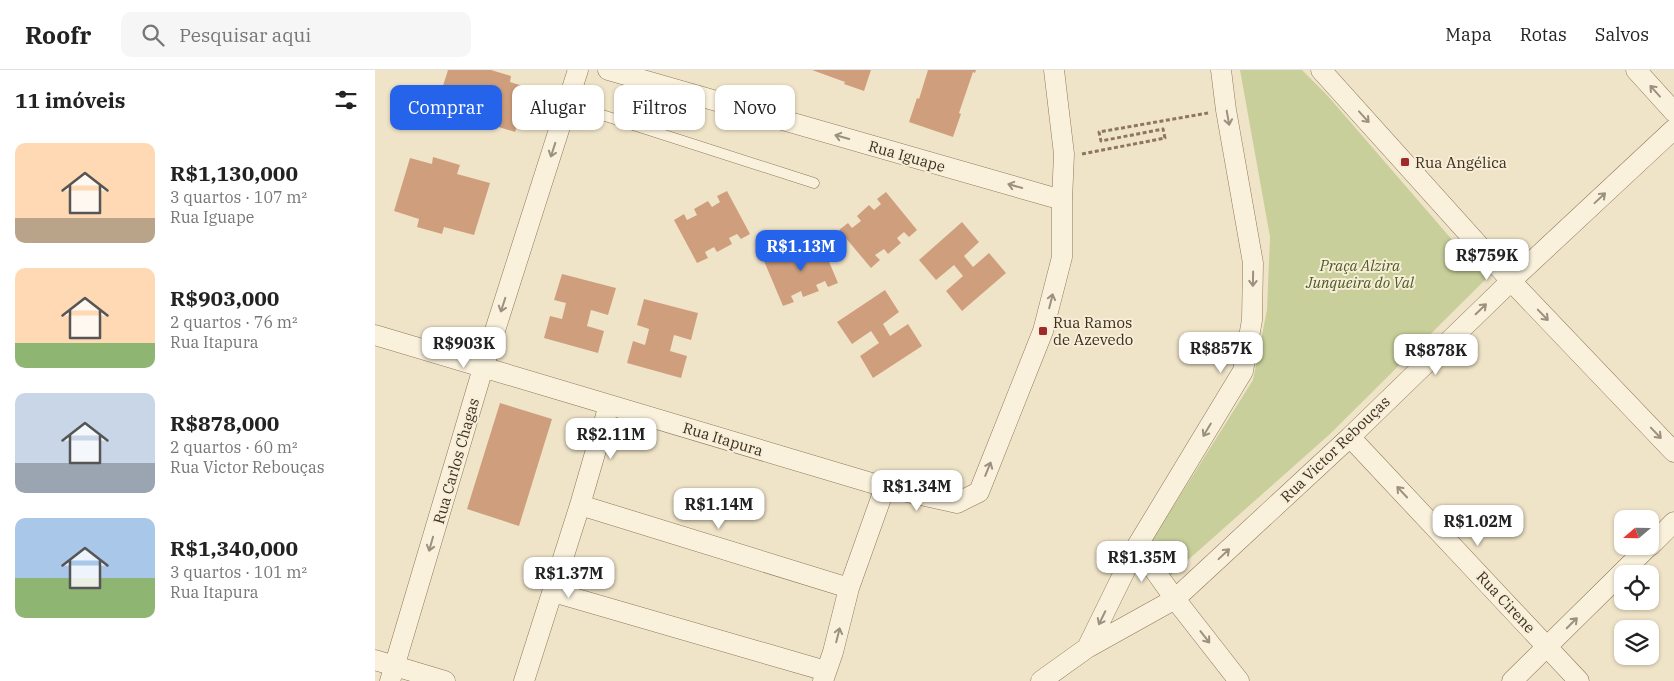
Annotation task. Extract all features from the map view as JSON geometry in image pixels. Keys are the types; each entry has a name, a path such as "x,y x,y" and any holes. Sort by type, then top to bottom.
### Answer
{"street":[{"name":"Rua Carlos Chagas","path":"574,85 578,70"},
{"name":"Rua Iguape","path":"608,70 1062,200"},
{"path":"1054,70 1064,154 1062,200"},
{"path":"1087,648 1137,546 1243,371 1252,320 1253,263 1226,110 1221,70"},
{"path":"1636,70 1674,112"},
{"path":"1332,74 1511,281 1674,452"},
{"name":"Rua Victor Rebouças","path":"1041,681 1087,648 1175,599 1350,437 1511,281 1674,129"},
{"name":"Rua Carlos Chagas","path":"393,674 483,368 560,130"},
{"name":"Rua Itapura","path":"375,335 885,487 957,503 979,492 1043,331 1062,256 1062,200"},
{"path":"524,681 580,505 609,405"},
{"name":"Rua Cirene","path":"1350,437 1579,681"},
{"path":"553,592 824,676 833,652 849,588 885,487"},
{"path":"580,505 849,588"},
{"path":"1659,537 1674,522"},
{"path":"1137,546 1175,599 1239,681"},
{"path":"1512,681 1641,555"},
{"path":"375,660 393,674 445,681"}],"lane":[{"path":"604,116 814,183"}],"path":[{"path":"1064,154 1087,154 1165,138 1163,129 1101,141 1099,132 1226,110"}],"green space":[{"name":"Praça Alzira Junqueira do Val","path":"1240,70 1302,70 1327,95 1486,279 1330,434 1170,576 1147,548 1253,380 1267,310 1270,237"}],"building":[{"path":"448,70 491,70 511,76 510,82 520,85 512,85 512,130 516,130 515,132 502,128 502,85 443,85"},
{"path":"812,70 871,70 864,91"},
{"path":"928,70 976,70 975,73 973,72 953,137 909,122"},
{"path":"433,157 460,165 457,174 490,183 474,235 444,227 442,234 417,227 419,219 394,211 410,158 432,164"},
{"path":"727,191 750,234 741,239 737,234 729,238 732,244 717,252 714,247 705,252 708,258 697,263 674,220 684,214 687,220 697,215 694,209 708,201 712,207 720,202 717,196"},
{"path":"886,192 917,230 909,237 904,232 897,238 901,243 888,254 884,249 875,255 880,260 871,268 839,230 848,223 852,228 861,221 857,216 869,205 874,210 881,204 877,199"},
{"path":"962,222 979,242 964,256 973,267 989,253 1006,273 962,311 946,291 963,276 954,265 936,280 919,260"},
{"path":"819,238 838,283 828,287 825,281 816,285 819,291 803,297 801,291 791,296 794,302 783,306 764,261 775,257 777,262 787,258 784,252 800,246 802,252 811,248 809,242"},
{"path":"562,274 616,288 608,315 591,310 587,326 604,331 598,353 544,338 550,316 562,319 566,303 554,300"},
{"path":"885,290 899,312 883,324 890,336 908,324 922,346 873,378 860,356 879,343 871,331 852,344 837,322"},
{"path":"644,299 698,313 691,340 674,335 670,351 687,356 681,378 627,363 633,341 645,345 649,329 637,325"},
{"path":"500,403 552,419 519,526 467,509"}],"place":[{"name":"Rua Angélica","path":"1405,162"},
{"name":"Rua Ramos de Azevedo","path":"1043,331"}]}
